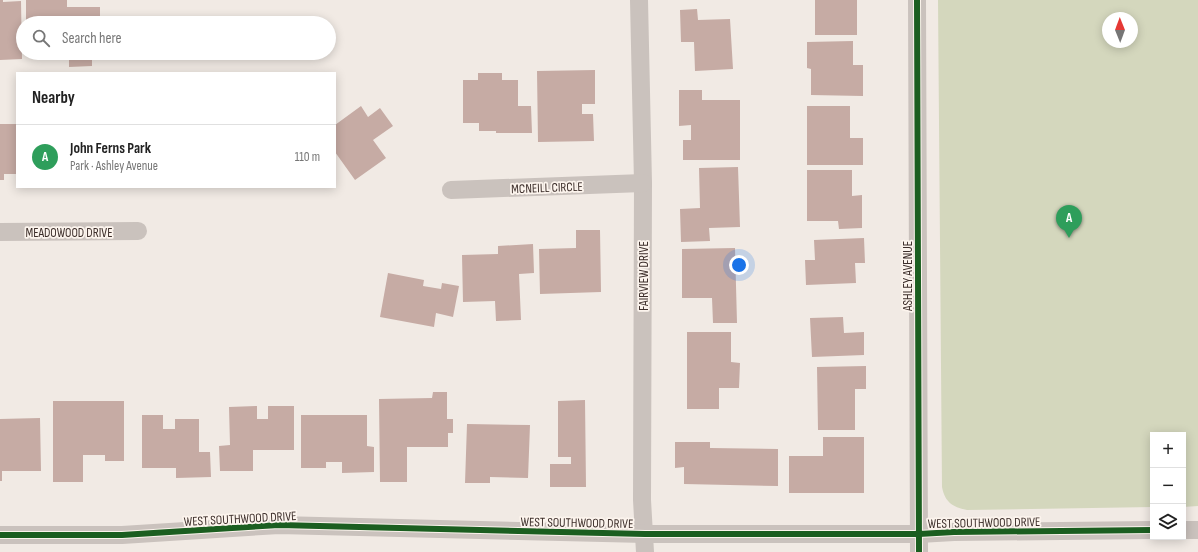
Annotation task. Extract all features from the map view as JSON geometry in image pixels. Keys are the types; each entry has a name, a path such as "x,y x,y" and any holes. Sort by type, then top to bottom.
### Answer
{"street":[{"name":"FAIRVIEW DRIVE","path":"639,0 643,183 642,500 645,543"},
{"name":"ASHLEY AVENUE","path":"917,0 919,552"},
{"name":"MCNEILL CIRCLE","path":"451,190 643,183"},
{"name":"MEADOWOOD DRIVE","path":"0,232 138,231"},
{"name":"WEST SOUTHWOOD DRIVE","path":"0,535 122,535 279,525 645,543 954,532 1150,530"},
{"path":"1186,530 1198,530"}],"green space":[{"path":"938,0 1198,0 1198,506 1186,507 1186,432 1150,432 1150,507 967,510 950,503 943,492"}],"building":[{"path":"0,0 3,0 3,2 21,1 21,16 16,16 16,59 0,60"},
{"path":"26,0 67,0 67,7 100,7 100,16 26,16"},
{"path":"815,0 857,0 857,35 815,35"},
{"path":"697,9 698,20 730,19 733,69 695,71 694,42 681,42 680,10"},
{"path":"853,41 853,65 863,65 863,96 811,95 811,69 807,68 807,42"},
{"path":"69,60 92,60 92,66 69,67"},
{"path":"595,70 595,104 582,104 582,114 593,114 594,141 538,142 537,71"},
{"path":"478,73 502,73 502,80 518,80 518,106 531,106 532,133 496,133 496,131 479,131 479,123 463,123 463,80 478,80"},
{"path":"679,90 702,90 702,100 740,100 740,160 683,160 683,140 691,140 691,125 679,126"},
{"path":"361,106 368,117 380,108 393,126 373,140 386,158 355,180 336,153 336,124"},
{"path":"807,106 850,106 850,138 863,138 863,165 807,165"},
{"path":"0,124 16,124 16,174 4,174 4,180 0,180"},
{"path":"738,167 740,227 709,228 710,241 681,242 680,209 700,208 699,168"},
{"path":"807,170 852,170 852,196 862,195 862,228 839,229 838,221 807,221"},
{"path":"576,230 600,230 601,292 540,294 539,249 576,248"},
{"path":"864,238 865,263 855,263 856,283 806,285 805,260 815,260 814,240"},
{"path":"533,244 534,273 519,274 521,320 496,321 495,301 463,302 462,255 498,254 498,246"},
{"path":"735,248 737,323 713,323 712,298 682,298 682,249"},
{"path":"388,273 424,280 423,286 441,289 442,283 459,286 453,317 436,313 434,327 380,317"},
{"path":"843,317 844,333 864,332 864,355 812,357 810,318"},
{"path":"687,332 731,332 731,362 740,363 739,388 719,388 719,409 687,409"},
{"path":"866,366 866,389 855,389 855,430 818,430 817,367"},
{"path":"433,392 447,392 447,419 453,419 453,433 448,433 448,447 407,447 407,482 380,482 379,399 432,398"},
{"path":"585,400 586,487 550,487 550,464 571,464 571,457 558,457 558,401"},
{"path":"53,401 124,401 124,461 105,461 105,455 83,455 83,482 53,482"},
{"path":"257,406 257,419 268,419 268,406 294,406 294,450 253,450 253,471 220,471 219,446 230,445 229,407"},
{"path":"142,415 163,415 163,429 175,429 175,419 199,419 199,452 210,452 211,477 176,478 176,468 142,468"},
{"path":"301,415 367,415 367,446 374,447 374,472 342,473 342,462 326,462 326,468 301,468"},
{"path":"40,418 41,471 2,471 2,481 0,481 0,419"},
{"path":"467,424 530,425 528,478 490,477 490,483 465,483"},
{"path":"823,437 864,437 864,493 789,493 789,456 823,456"},
{"path":"675,442 710,442 710,448 778,449 778,486 684,484 684,467 675,468"}],"cycle path":[{"path":"917,0 919,552"},
{"path":"0,535 122,535 279,525 645,534 919,534 954,532 1150,530"}],"place":[{"name":"John Ferns Park","path":"1069,238"}]}
